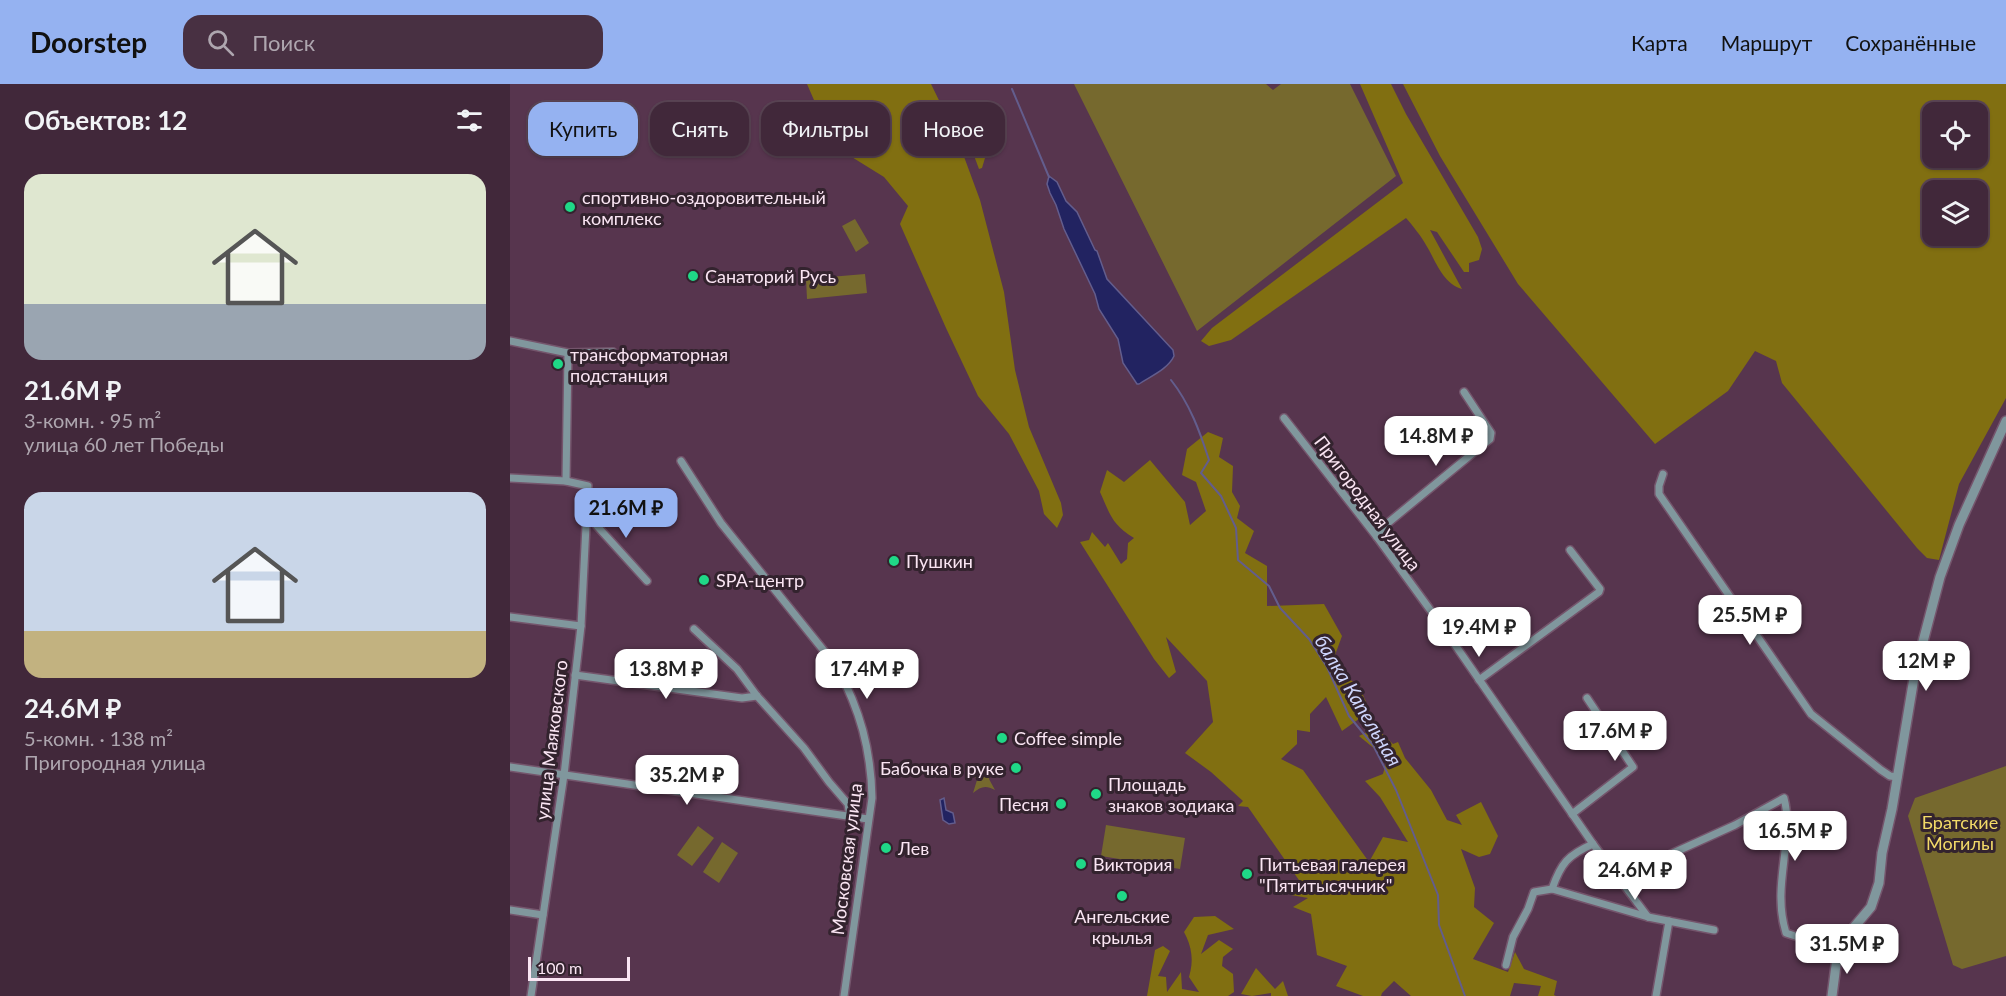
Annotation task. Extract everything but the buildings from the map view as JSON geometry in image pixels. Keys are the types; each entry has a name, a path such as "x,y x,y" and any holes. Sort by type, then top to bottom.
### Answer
{"street":[{"path":"510,341 568,353 613,352"},
{"path":"510,478 566,481 568,353"},
{"path":"1377,537 1383,527 1490,440 1491,433 1464,392"},
{"name":"Пригородная улица","path":"1284,418 1377,537 1593,844 1648,917"},
{"path":"1832,996 1838,950 1844,939 1865,916 1876,897 1915,672 1940,577 1967,507 2006,421"},
{"name":"Московская улица","path":"681,461 721,524 837,667 862,722 872,778 872,798 844,996"},
{"path":"1664,474 1659,486 1659,494 1811,714 1881,770 1890,776 1898,777"},
{"name":"улица Маяковского","path":"531,996 564,775 581,626 588,486 566,481"},
{"path":"587,514 647,581"},
{"path":"1479,680 1599,592 1600,590 1570,550"},
{"path":"510,617 581,626"},
{"path":"694,628 737,669 757,696 804,748 848,804 850,816"},
{"path":"575,675 742,698 757,696"},
{"path":"1572,814 1634,768 1587,698"},
{"path":"510,767 868,819"},
{"path":"1620,877 1735,825 1784,798 1788,813 1780,890 1781,917 1786,933 1838,950"},
{"path":"1552,889 1565,860 1577,851 1593,844"},
{"path":"1506,966 1514,937 1528,909 1533,892 1552,889 1648,917 1714,930"},
{"path":"510,910 543,915"},
{"path":"1656,996 1669,921"}],"green space":[{"path":"1074,84 1266,84 1273,90 1281,84 1350,84 1396,176 1197,331"},
{"path":"855,219 869,243 856,252 842,226"},
{"path":"865,274 867,293 807,299 806,279"},
{"name":"Братские Могилы","path":"2006,766 2006,956 1962,969 1953,965 1908,816 1915,798"},
{"path":"992,769 989,779 995,790 984,787 973,793 977,780 971,772 984,774"},
{"path":"1106,825 1185,838 1180,869 1101,856"},
{"path":"698,826 714,838 692,866 677,855"},
{"path":"722,842 738,853 719,883 703,872"}],"shaded area":[{"path":"807,84 931,84 940,102 902,102 902,156 964,156 980,200 1004,292 1015,370 1029,427 1061,503 1063,515 1057,528 1044,514 1039,491 1009,434 978,396 946,328 900,224 908,206 884,177 850,156 890,156 890,102 815,102"},
{"path":"1360,84 1391,84 1478,237 1482,249 1479,260 1469,263 1469,272 1464,272 1437,232 1430,230 1462,289 1455,286 1444,277 1422,238 1406,218 1231,340 1209,346 1201,341 1212,328 1403,183"},
{"path":"1403,84 2006,84 2006,398 1959,484 1939,560 1927,558 1917,548 1782,383 1776,361 1755,351 1728,391 1655,444 1518,284 1440,156"},
{"path":"974,156 985,156 982,168 979,169"},
{"path":"1049,176 1057,182 1066,201 1077,212 1097,251 1107,279 1173,350 1174,356 1168,365 1139,384 1123,363 1118,339 1099,309 1095,294 1064,229 1047,184"},
{"path":"1208,432 1223,438 1219,457 1233,466 1232,492 1240,506 1237,518 1254,531 1245,553 1267,566 1267,606 1324,604 1342,636 1331,666 1359,686 1370,711 1342,731 1326,697 1310,714 1310,732 1297,730 1297,744 1281,759 1303,770 1369,862 1383,837 1408,842 1380,797 1365,781 1383,774 1387,759 1359,736 1376,728 1393,744 1398,742 1405,758 1431,790 1447,820 1462,825 1456,815 1481,802 1498,836 1490,854 1479,857 1461,849 1475,888 1474,907 1494,923 1473,959 1508,972 1515,952 1524,969 1557,981 1554,995 1556,996 1538,996 1541,986 1514,983 1510,996 1411,996 1394,981 1381,996 1363,996 1336,986 1347,966 1317,955 1311,914 1293,907 1308,898 1291,895 1301,883 1248,807 1238,806 1243,801 1211,772 1185,753 1213,722 1207,681 1166,637 1176,672 1169,678 1154,659 1080,542 1089,540 1092,532 1105,547 1108,543 1121,564 1127,559 1128,543 1134,538 1116,524 1100,492 1107,470 1124,482 1150,460 1185,502 1190,525 1206,511 1196,482 1182,475 1187,449"},
{"path":"944,798 946,810 953,813 955,823 949,824 943,820 940,800"},
{"path":"1215,916 1234,929 1208,935 1201,954 1219,940 1233,949 1223,957 1222,966 1233,974 1234,992 1228,996 1147,996 1155,950 1163,946 1170,951 1158,976 1166,977 1167,992 1181,972 1182,989 1199,992 1189,977 1191,954 1184,932 1194,917"},
{"path":"1256,968 1275,989 1283,981 1288,996 1271,996 1271,993 1252,996 1241,994"}],"waterway":[{"name":"балка Капельная","path":"1012,89 1049,177"},
{"name":"балка Капельная","path":"1171,380 1189,408 1209,460 1201,473 1221,496 1236,528 1238,560 1269,586 1280,608 1309,639 1327,667 1349,716 1373,745 1396,790 1438,895 1439,925 1465,996"}],"place":[{"name":"спортивно-оздоровительный комплекс","path":"570,207"},
{"name":"Санаторий Русь","path":"693,276"},
{"name":"трансформаторная подстанция","path":"558,364"},
{"name":"Пушкин","path":"894,561"},
{"name":"SPA-центр","path":"704,580"},
{"name":"Coffee simple","path":"1002,738"},
{"name":"Бабочка в руке","path":"1016,768"},
{"name":"Площадь знаков зодиака","path":"1096,794"},
{"name":"Песня","path":"1061,804"},
{"name":"Лев","path":"886,848"},
{"name":"Виктория","path":"1081,864"},
{"name":"Питьевая галерея \"Пятитысячник\"","path":"1247,874"},
{"name":"Ангельские крылья","path":"1122,896"}]}
